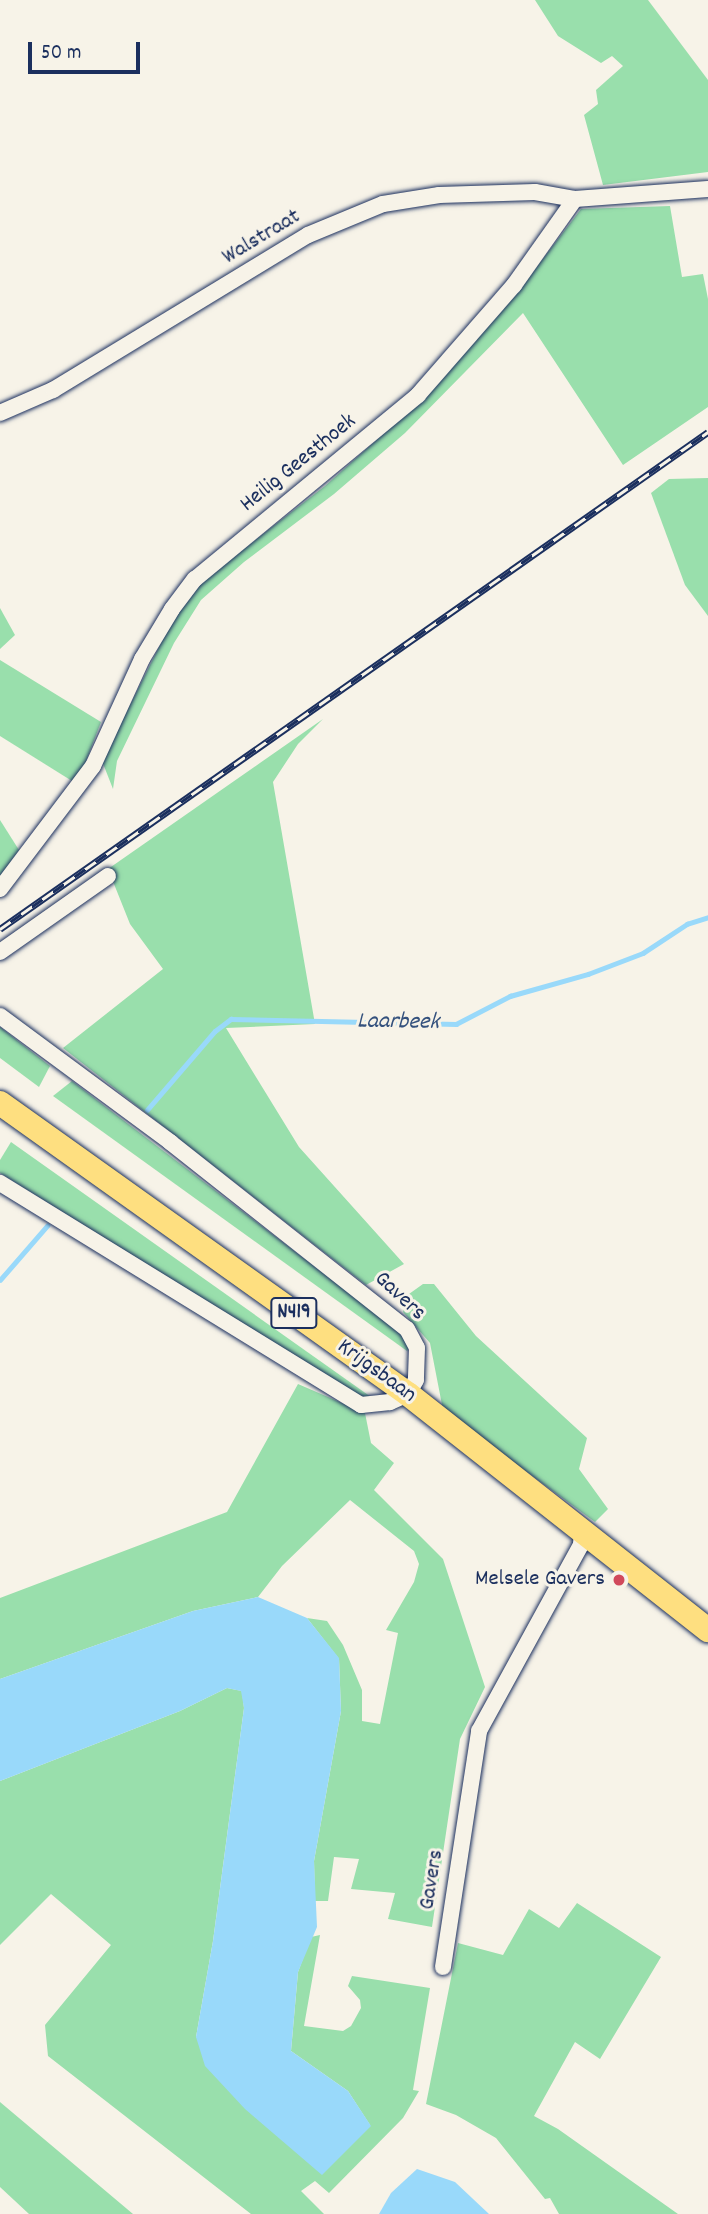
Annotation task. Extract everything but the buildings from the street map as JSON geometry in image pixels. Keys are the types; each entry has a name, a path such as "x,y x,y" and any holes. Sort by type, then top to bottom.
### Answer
{"main road":[{"name":"Krijgsbaan","path":"0,1103 408,1394 708,1630"}],"street":[{"path":"575,199 708,189"},
{"name":"Walstraat","path":"0,413 53,390 308,235 343,218 383,204 439,195 535,192 575,199"},
{"name":"Heilig Geesthoek","path":"0,888 93,766 142,659 172,609 195,579 418,395 514,285 575,199"},
{"path":"0,952 108,876"},
{"name":"Gavers","path":"0,1016 181,1150 407,1329 417,1348 418,1362 416,1380 408,1394"},
{"path":"0,1183 361,1405 390,1402 408,1394"},
{"name":"Gavers","path":"443,1967 479,1731 581,1545 582,1532"}],"green space":[{"path":"535,0 648,0 708,80 708,172 603,185 584,115 598,104 596,90 623,66 612,56 601,63 558,36"},
{"path":"670,206 682,277 703,274 708,299 708,407 623,465 523,313 405,433 334,494 244,562 201,600 174,643 117,761 113,789 102,761 171,623 205,579 325,486 419,402 513,298 581,209"},
{"path":"708,478 708,616 685,585 651,493 669,479"},
{"path":"0,608 15,635 0,649"},
{"path":"0,660 101,722 85,764 72,781 0,736"},
{"path":"323,719 298,744 273,782 315,1024 226,1028 299,1147 404,1264 366,1285 63,1048 163,969 130,924 108,869"},
{"path":"0,820 19,850 0,876"},
{"path":"0,1027 50,1066 39,1087 0,1058"},
{"path":"72,1081 400,1332 409,1347 407,1351 53,1096"},
{"path":"11,1142 371,1397 364,1400 0,1173 0,1160"},
{"path":"423,1284 434,1284 476,1336 587,1438 579,1469 608,1509 595,1522 443,1410 430,1343 403,1312 409,1294"},
{"path":"298,1384 365,1413 371,1443 394,1463 374,1490 443,1559 485,1687 460,1739 432,1927 388,1919 395,1893 351,1889 359,1859 334,1857 328,1901 315,1901 314,1861 341,1711 339,1659 307,1618 327,1621 343,1645 362,1690 362,1721 380,1724 398,1633 386,1630 414,1582 419,1564 414,1551 350,1500 282,1566 258,1597 193,1611 0,1679 0,1598 227,1512"},
{"path":"227,1688 242,1691 244,1708 213,1941 196,2037 350,2145 370,2125 348,2091 291,2051 298,1972 311,1937 320,1935 304,2026 343,2031 351,2026 361,2008 360,2000 348,1986 352,1976 430,1988 413,2090 419,2091 403,2118 329,2193 315,2181 301,2191 324,2214 251,2214 48,2056 45,2025 111,1945 51,1894 0,1945 0,1781 180,1711"},
{"path":"577,1903 661,1957 600,2059 575,2042 534,2116 558,2129 678,2214 559,2214 550,2198 545,2199 496,2138 456,2115 426,2104 458,1943 503,1955 529,1909 559,1928"},
{"path":"0,2102 133,2214 29,2214 0,2187"}],"water":[{"path":"258,1597 307,1618 339,1658 341,1711 314,1861 317,1927 298,1972 291,2051 348,2091 371,2126 322,2175 245,2109 205,2066 196,2037 213,1941 244,1708 241,1691 227,1688 180,1711 0,1781 0,1679 193,1611"},
{"path":"417,2169 455,2182 489,2214 379,2214 391,2193"}],"waterway":[{"name":"Laarbeek","path":"147,1110 215,1031 231,1019 456,1024 510,996 588,974 643,953 687,924 708,917"},
{"name":"Laarbeek","path":"0,1280 47,1226"}],"railway":[{"path":"0,929 708,432"}],"place":[{"name":"Melsele Gavers","path":"619,1580"}]}
